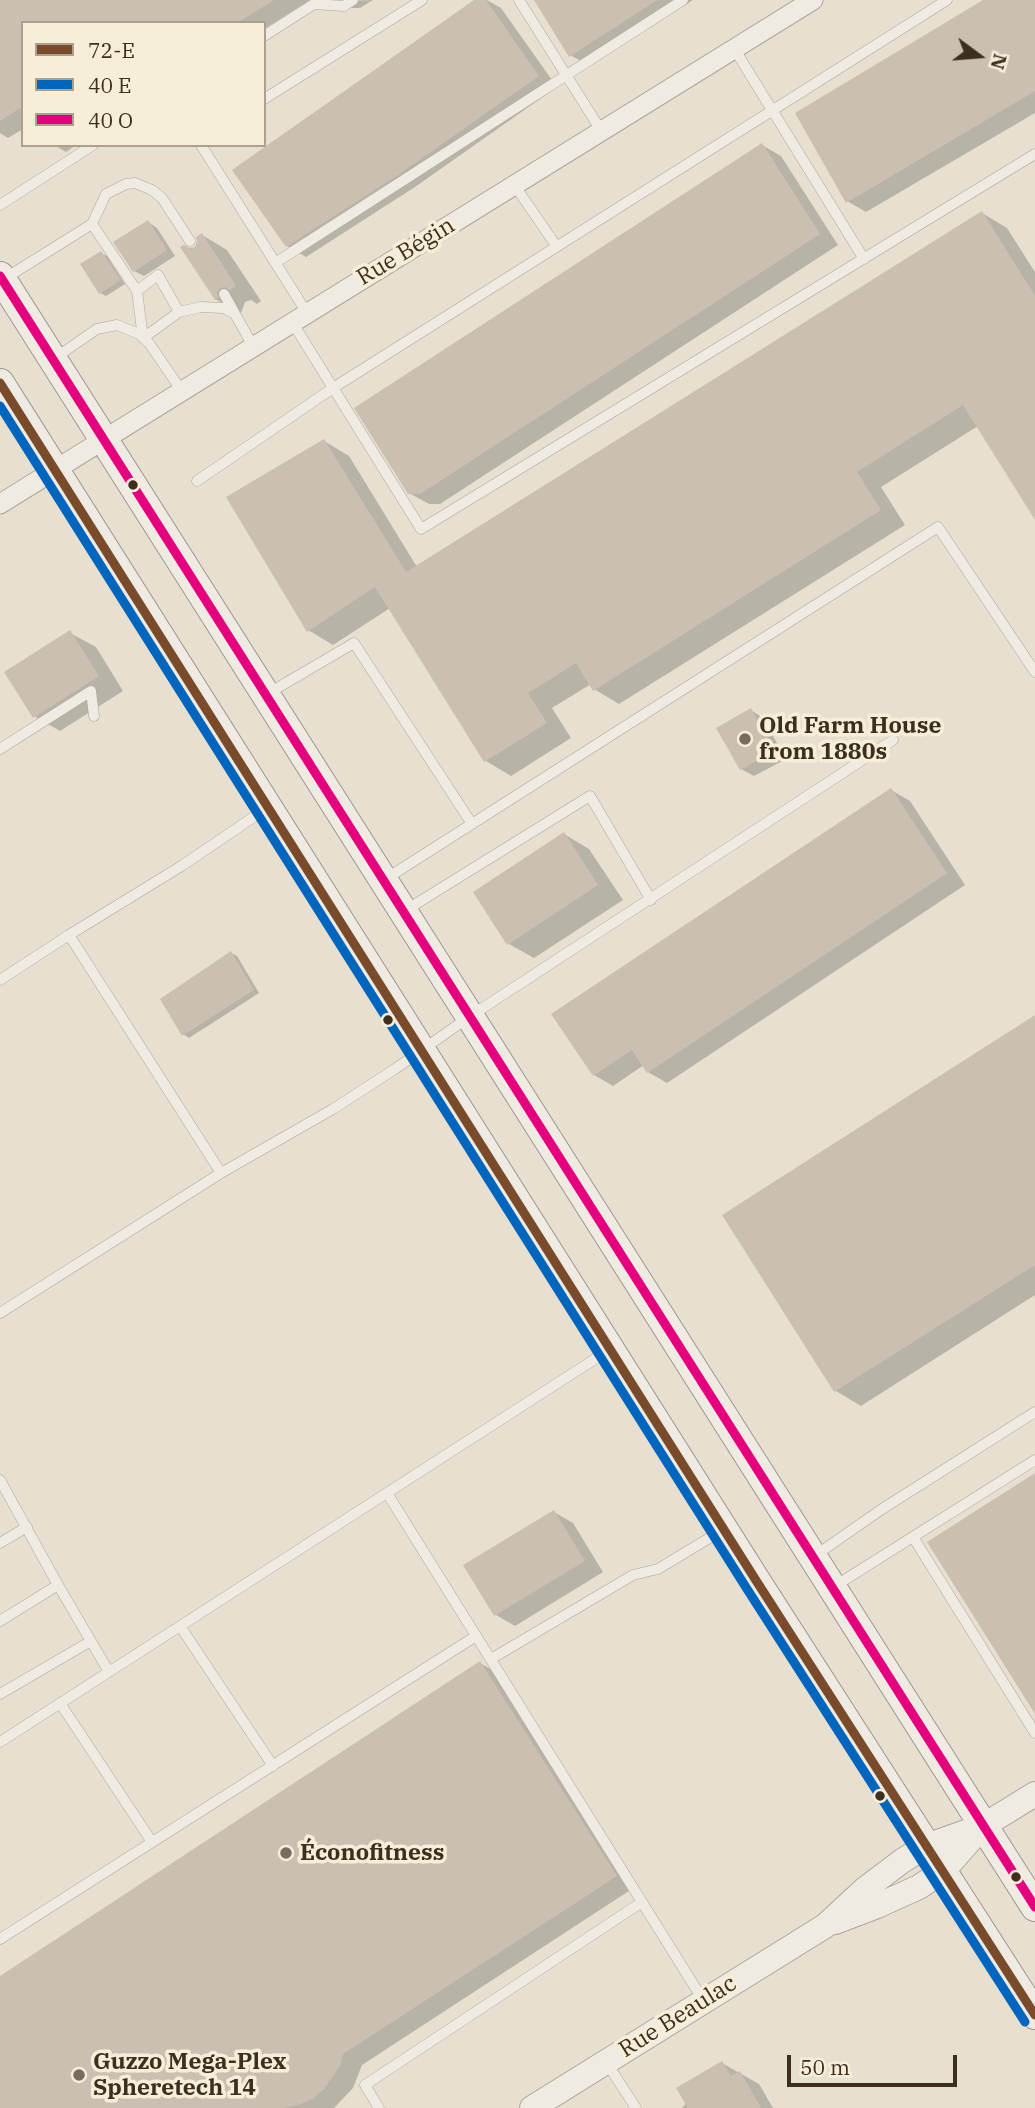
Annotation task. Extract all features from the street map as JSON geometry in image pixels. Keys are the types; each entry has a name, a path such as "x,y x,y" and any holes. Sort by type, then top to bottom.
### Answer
{"main road":[{"path":"1,278 1035,1908"},
{"path":"0,383 724,1529 1035,2015"}],"street":[{"name":"Rue Bégin","path":"0,504 813,0"},
{"name":"Rue Beaulac","path":"825,1926 865,1889 926,1846 983,1826 1035,1794"},
{"name":"Rue Beaulac","path":"532,2108 825,1926 913,1890 943,1871 983,1826"}],"lane":[{"path":"266,35 314,4 344,6 353,0"},
{"path":"266,98 422,0"},
{"path":"519,0 602,132"},
{"path":"275,263 683,0"},
{"path":"197,481 333,388 947,0"},
{"path":"734,50 863,259"},
{"path":"0,205 90,147"},
{"path":"202,147 275,263 333,388 421,529 1035,154"},
{"path":"1,278 92,224 106,194 126,184 135,183 152,190 162,198 190,241"},
{"path":"514,186 557,247"},
{"path":"92,224 137,291 143,338"},
{"path":"137,291 158,275 179,312"},
{"path":"224,294 254,346"},
{"path":"143,338 179,312 201,307 224,308 235,314"},
{"path":"52,360 97,329 117,325 128,328 143,338 181,390"},
{"path":"383,880 939,527 1035,672"},
{"path":"265,695 354,643 472,824"},
{"path":"0,749 91,691 94,716"},
{"path":"0,1313 221,1173 333,1109 893,740"},
{"path":"403,913 590,796 651,900"},
{"path":"0,980 268,808"},
{"path":"69,935 221,1173"},
{"path":"0,1742 611,1348"},
{"path":"812,1557 1035,1412"},
{"path":"832,1588 1035,1460"},
{"path":"0,1480 3,1492 27,1527 109,1672"},
{"path":"387,1493 703,2001"},
{"path":"0,1543 27,1527"},
{"path":"491,1659 633,1575 658,1569 724,1529"},
{"path":"912,1537 1035,1732"},
{"path":"0,1621 58,1585"},
{"path":"180,1626 273,1766"},
{"path":"0,1939 476,1636"},
{"path":"0,1694 92,1641"},
{"path":"60,1703 152,1842"},
{"path":"379,2108 365,2085 642,1902"},
{"path":"605,2062 636,2108"}],"building":[{"path":"0,0 274,0 240,21 21,21 21,107 0,121"},
{"path":"474,0 486,0 539,76 395,177 286,247 232,170"},
{"path":"534,0 657,0 569,57"},
{"path":"983,0 1035,0 1035,91 846,203 795,113"},
{"path":"762,143 820,234 420,494 408,494 354,408"},
{"path":"982,211 1035,296 1035,520 963,405 857,472 881,510 593,691 576,663 528,693 547,723 484,762 375,587 307,632 226,497 324,439 406,572"},
{"path":"148,220 167,250 133,272 113,242"},
{"path":"202,233 236,286 230,290 220,288 215,300 180,247 195,247 196,237"},
{"path":"101,251 121,280 99,294 80,264"},
{"path":"70,630 99,676 33,718 4,672"},
{"name":"Old Farm House from 1880s","path":"751,708 774,751 740,770 716,728"},
{"path":"891,788 947,873 647,1073 632,1050 593,1076 551,1014"},
{"path":"564,832 598,885 507,945 473,892"},
{"path":"231,951 254,990 182,1036 160,999"},
{"path":"1035,1015 1035,1265 834,1392 722,1215"},
{"path":"1035,1473 1035,1714 927,1542"},
{"path":"554,1510 585,1561 494,1616 463,1565"},
{"path":"480,1661 617,1876 343,2054 340,2066 324,2089 312,2099 298,2105 282,2108 0,2108 0,1976"},
{"path":"722,2061 731,2076 740,2071 761,2108 688,2108 676,2088"}],"transit line":[{"path":"0,276 1035,1907"},
{"name":"72-E","path":"0,383 757,1582 1035,2015"},
{"path":"0,406 747,1589 1025,2022"}],"place":[{"name":"Old Farm House from 1880s","path":"745,739"},
{"name":"Éconofitness","path":"286,1853"},
{"name":"Guzzo Mega-Plex Spheretech 14","path":"79,2075"}]}
